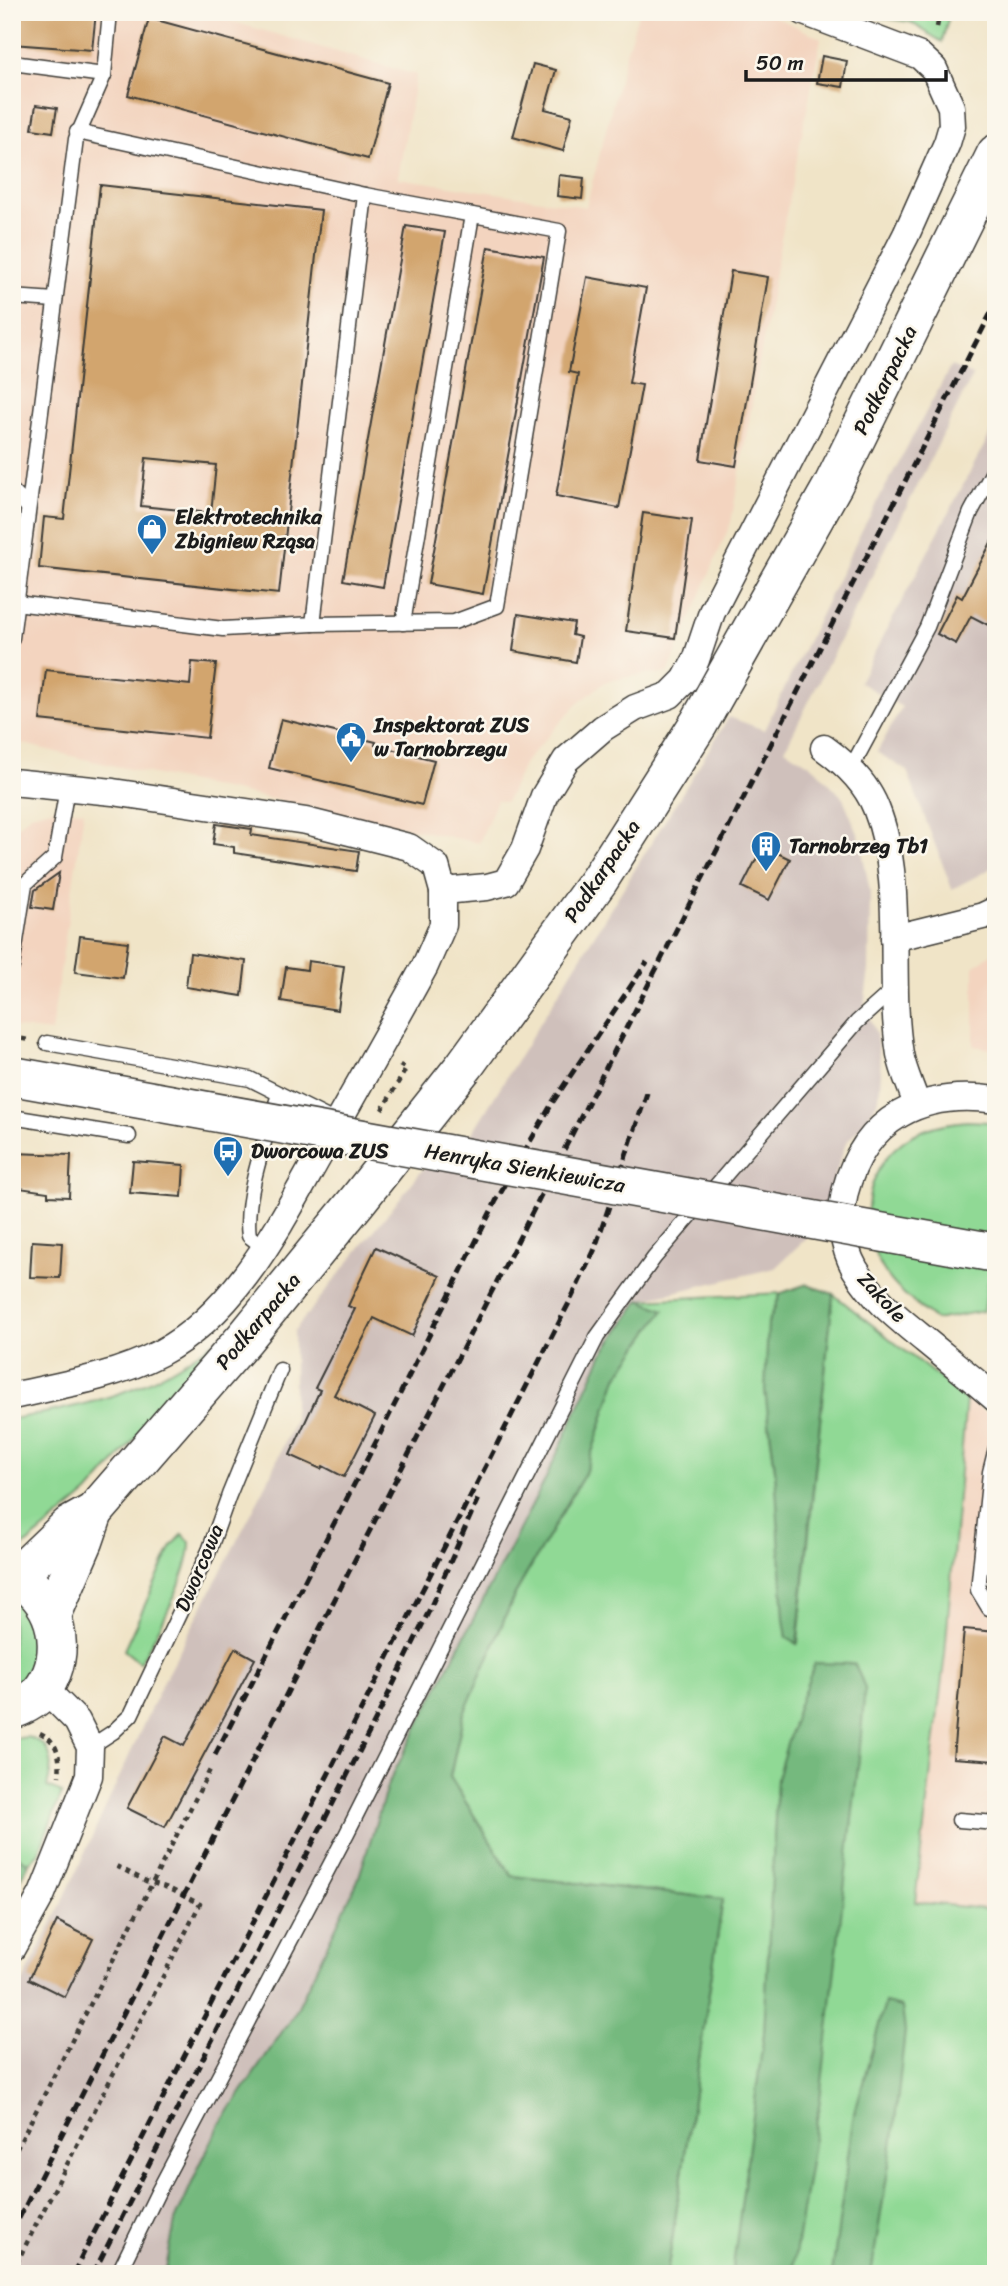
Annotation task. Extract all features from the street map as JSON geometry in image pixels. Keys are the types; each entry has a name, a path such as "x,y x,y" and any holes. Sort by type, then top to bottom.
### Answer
{"main road":[{"name":"Podkarpacka","path":"15,1576 69,1526 93,1512 245,1338 465,1065 599,880 699,723 833,485 996,154"},
{"name":"Henryka Sienkiewicza","path":"12,1076 996,1253"},
{"name":"Podkarpacka","path":"52,1615 84,1541 93,1512"},
{"path":"15,1576 42,1598 52,1615 57,1634 57,1653 52,1672 44,1688 34,1699 24,1721"}],"street":[{"path":"443,891 487,887 506,882 525,849 544,796 566,761 603,728 635,708 670,695 685,680 696,660 712,612 906,235 947,144 952,126 951,107 934,68 920,56 898,46 804,12"},
{"path":"824,748 850,770 871,799 883,832 891,879 900,1056 917,1105"},
{"path":"12,782 113,792 306,821 409,846 436,866 443,891 443,925 434,946 266,1249 237,1286 199,1326 161,1352 117,1371 12,1396"},
{"path":"894,938 983,916 996,910"},
{"name":"Zakole","path":"996,1100 951,1098 917,1105 889,1120 866,1142 856,1160 841,1209 844,1239 854,1267 871,1291 888,1310 996,1399"},
{"path":"12,1948 41,1894 89,1776 90,1746 77,1721 44,1688"}],"lane":[{"path":"12,638 77,132 104,75 110,12"},
{"path":"12,63 104,75"},
{"path":"16,603 223,629 313,624 454,622 497,606 558,231 365,195 77,132"},
{"path":"313,624 365,195"},
{"path":"403,622 472,215"},
{"path":"12,297 55,300"},
{"path":"850,770 927,627 971,512 996,466"},
{"path":"12,491 28,507"},
{"path":"12,967 19,883 55,857 67,788"},
{"path":"118,2274 158,2192 348,1833 597,1337 654,1258 856,1022 896,987"},
{"path":"47,1043 250,1079 338,1123"},
{"path":"266,1249 249,1236 247,1227 250,1202 279,1094"},
{"path":"12,1117 129,1136"},
{"name":"Dworcowa","path":"90,1746 113,1732 131,1715 209,1551 280,1370"},
{"path":"996,1448 990,1472 978,1590 989,1608 996,1609"},
{"path":"958,1820 996,1824"}],"path":[{"path":"937,27 940,12"},
{"path":"24,1721 54,1744 58,1753 58,1780 55,1788 82,1798"},
{"path":"12,2158 212,1766"},
{"path":"12,2272 200,1903 114,1866"}],"shaded area":[{"path":"12,12 200,12 416,75 398,178 586,207 639,12 764,12 821,38 780,244 731,522 668,673 632,676 605,682 576,705 524,763 506,802 497,800 479,843 92,761 12,741"},
{"path":"951,366 973,375 785,749 815,768 843,798 859,836 870,891 869,970 864,1006 876,1033 881,1073 879,1098 870,1115 846,1143 818,1227 775,1268 641,1300 603,1353 545,1480 388,1784 358,1880 296,2011 220,2124 199,2167 175,2221 165,2274 12,2274 12,2003 56,1916 161,1686 265,1487 294,1421 294,1331 451,1134 469,1138 729,717 764,730 862,530"},
{"path":"996,423 996,866 952,889 907,771 877,752 902,707 859,682"},
{"path":"51,809 84,811 51,1032 12,1027 12,841 17,827 31,814"},
{"path":"996,950 996,1050 974,1046 974,967"},
{"path":"966,1399 996,1420 996,1910 915,1902 945,1654"}],"green space":[{"path":"843,12 950,12 942,42 910,22"},
{"path":"967,1121 989,1122 996,1130 996,1267 988,1283 984,1311 935,1320 897,1287 879,1262 869,1231 869,1199 880,1168 901,1143 932,1127"},
{"path":"807,1284 833,1294 797,1644 787,1638 784,1619 775,1469 765,1391 768,1323 781,1293"},
{"path":"781,1293 768,1323 769,1425 775,1469 787,1638 798,1643 833,1294 966,1399 945,1654 915,1902 996,1910 996,2274 667,2274 723,1899 512,1876 450,1777 463,1716 515,1594 585,1473 617,1377 663,1310 640,1300"},
{"path":"640,1300 664,1310 617,1377 585,1473 515,1594 463,1716 450,1777 512,1876 723,1899 667,2274 165,2274 175,2221 199,2167 220,2124 296,2011 358,1880 388,1784 545,1480 603,1353"},
{"path":"217,1339 88,1493 12,1556 12,1419 79,1405 128,1390 153,1380"},
{"path":"183,1534 190,1542 185,1570 171,1604 140,1663 124,1650 172,1546"},
{"path":"12,1596 31,1617 37,1641 30,1666 12,1687"},
{"path":"815,1663 855,1664 865,1688 820,2100 792,2274 732,2274 764,2033 777,1778 798,1707"},
{"path":"27,1737 36,1740 47,1750 51,1763 47,1787 62,1793 38,1854 29,1863 12,1852 12,1739"},
{"path":"12,1852 29,1863 12,1896"},
{"path":"885,2003 902,2007 905,2031 893,2140 871,2274 832,2274 853,2119"}],"building":[{"path":"12,12 96,12 92,50 12,44"},
{"path":"149,18 388,83 368,159 128,95"},
{"path":"822,56 847,61 843,87 817,83"},
{"path":"533,64 556,70 545,109 572,116 563,151 513,137"},
{"path":"36,105 57,108 53,132 32,129"},
{"path":"559,175 584,178 582,199 557,196"},
{"path":"100,185 321,210 279,594 39,568 44,517 64,519","holes":["146,458 216,465 211,513 141,506"]},
{"path":"406,226 445,232 383,587 343,580"},
{"path":"488,247 544,257 483,594 428,584"},
{"path":"731,271 768,277 736,466 700,460"},
{"path":"587,277 646,288 629,383 642,385 619,508 556,496 578,374 569,372"},
{"path":"643,513 692,520 675,638 626,631"},
{"path":"996,533 996,629 971,616 956,644 937,634 957,595 962,598"},
{"path":"518,614 574,623 572,635 580,637 576,662 513,651"},
{"path":"192,662 216,664 207,738 40,720 46,670 190,685"},
{"name":"Inspektorat ZUS w Tarnobrzegu","path":"281,719 376,742 375,745 434,760 422,805 269,768"},
{"path":"216,824 252,829 251,835 359,851 356,871 234,853 234,847 213,844"},
{"name":"Tarnobrzeg Tb1","path":"763,846 790,859 769,900 742,887"},
{"path":"59,873 53,910 32,907 35,890"},
{"path":"80,936 128,942 123,978 75,972"},
{"path":"190,953 246,961 242,996 186,987"},
{"path":"308,961 344,966 338,1010 281,1001 286,967 307,970"},
{"path":"12,1153 71,1155 69,1197 48,1196 48,1192 12,1187"},
{"path":"133,1161 184,1165 182,1197 130,1193"},
{"path":"32,1241 62,1243 60,1278 30,1277"},
{"path":"376,1247 440,1276 412,1336 374,1318 334,1395 375,1416 344,1477 323,1466 321,1469 290,1455 320,1390 315,1388 355,1309 348,1306"},
{"path":"964,1629 996,1632 996,1761 953,1758"},
{"path":"235,1648 255,1659 165,1827 127,1808 165,1736 184,1746"},
{"path":"57,1921 93,1939 65,1997 29,1979"}],"railway":[{"path":"12,2232 996,303"},
{"path":"215,1755 496,1201 554,1100 647,962"},
{"path":"73,2274 571,1299 594,1251 648,1090"},
{"path":"93,2274 380,1711 428,1613 479,1496"}],"place":[{"name":"Elektrotechnika Zbigniew Rząsa","path":"152,556"},
{"name":"Inspektorat ZUS w Tarnobrzegu","path":"351,764"},
{"name":"Tarnobrzeg Tb1","path":"766,873"},
{"name":"Dworcowa ZUS","path":"228,1178"}]}
